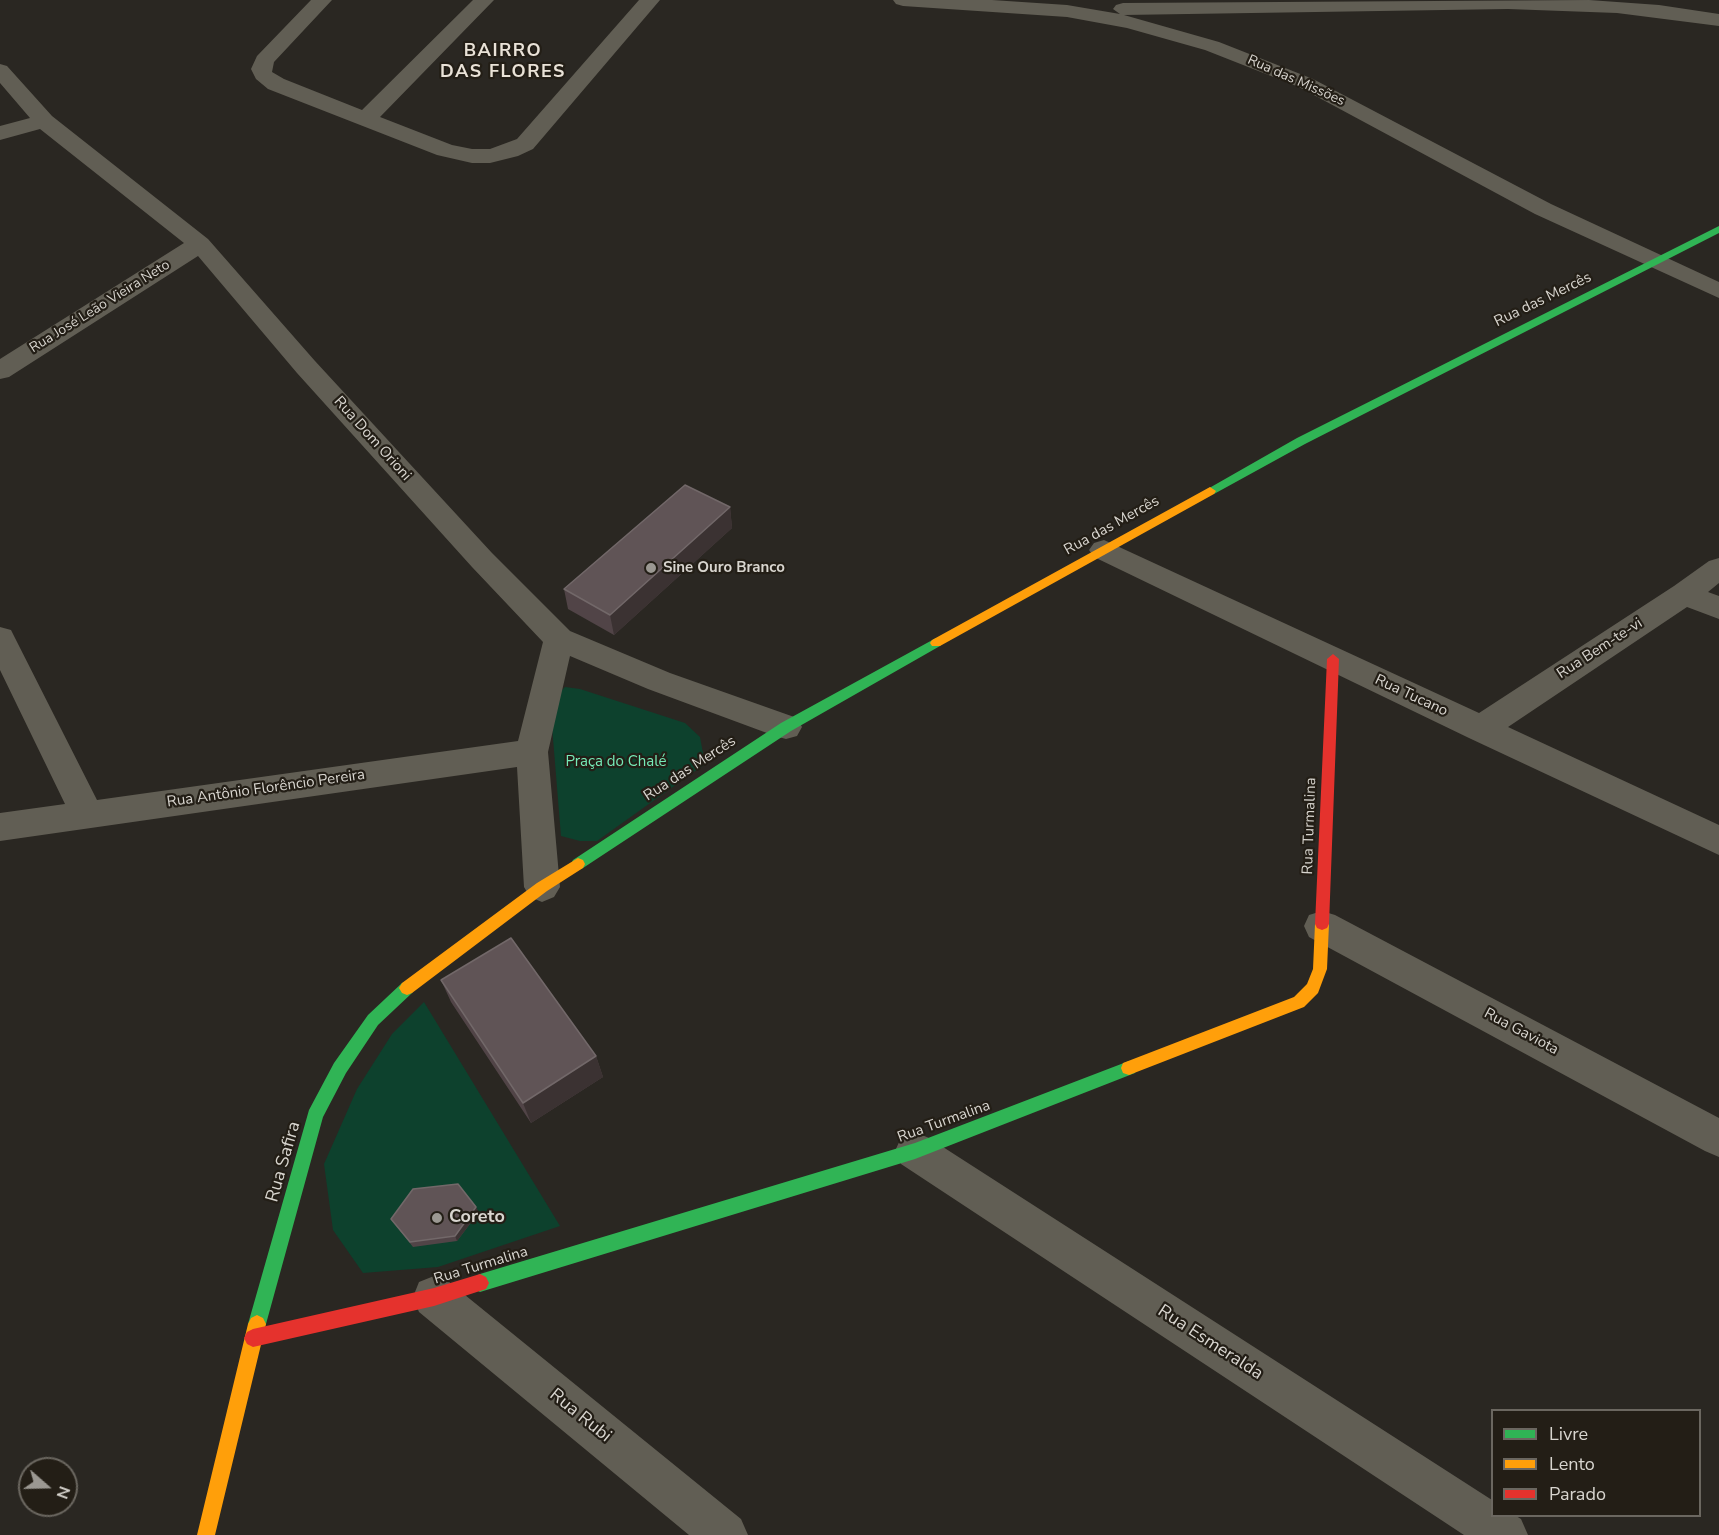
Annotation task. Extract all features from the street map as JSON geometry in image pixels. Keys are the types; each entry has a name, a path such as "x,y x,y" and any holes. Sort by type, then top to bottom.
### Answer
{"main road":[{"name":"Rua das Mercês","path":"542,887 786,727 1301,441 1658,262 1719,229"},
{"name":"Rua Turmalina","path":"253,1338 434,1297 915,1151 1299,1002 1313,988 1320,969 1333,659"},
{"name":"Rua Safira","path":"206,1535 253,1338 315,1115 340,1068 373,1020 411,984 542,887"}],"street":[{"path":"322,0 264,60 261,69 264,75 276,84 364,120 446,150 472,156 490,156 510,152 525,144 650,0"},
{"path":"364,120 484,0"},
{"name":"Rua das Missões","path":"903,0 1067,11 1113,18 1171,33 1221,50 1306,83 1543,209 1719,291"},
{"path":"1067,11 1414,3 1529,3 1581,4 1659,11 1719,20"},
{"name":"Rua Dom Orioni","path":"0,70 44,121 200,244 306,367 482,560 559,639"},
{"path":"0,133 44,121"},
{"name":"Rua José Leão Vieira Neto","path":"0,371 200,244"},
{"name":"Rua Tucano","path":"1104,550 1719,841"},
{"name":"Rua Bem-te-vi","path":"1480,729 1685,594 1719,568"},
{"path":"1685,594 1719,608"},
{"path":"0,638 87,814"},
{"path":"542,887 532,752 559,639 659,681 786,727"},
{"name":"Rua Antônio Florêncio Pereira","path":"0,827 532,752"},
{"name":"Rua Gaviota","path":"1322,926 1719,1138"},
{"name":"Rua Esmeralda","path":"915,1151 1505,1535"},
{"name":"Rua Rubi","path":"434,1297 725,1535"}],"green space":[{"name":"Praça do Chalé","path":"565,687 580,689 685,723 700,737 705,764 597,841 580,841 561,836 550,702"},
{"path":"424,1002 560,1226 438,1267 363,1273 333,1230 324,1164 357,1089 392,1034"}],"building":[{"path":"685,485 730,507 610,615 564,589"},
{"path":"511,938 596,1056 523,1103 441,980"},
{"name":"Coreto","path":"458,1184 476,1207 455,1236 410,1242 391,1219 413,1189"}],"traffic: fast":[{"path":"1210,491 1301,441 1719,229"},
{"path":"578,864 786,727 936,643"},
{"path":"257,1324 315,1115 340,1068 373,1020 407,988"},
{"path":"480,1283 915,1151 1129,1068"}],"traffic: slow":[{"path":"936,643 1210,491"},
{"path":"407,988 542,887 578,864"},
{"path":"1129,1068 1299,1002 1313,988 1320,969 1322,924"},
{"path":"206,1535 257,1324"}],"traffic: jam":[{"path":"1322,924 1333,659"},
{"path":"253,1338 434,1297 480,1283"}],"place":[{"name":"Sine Ouro Branco","path":"651,568"},
{"name":"Coreto","path":"437,1218"}],"district":[{"name":"BAIRRO DAS FLORES","path":"503,62"}]}
